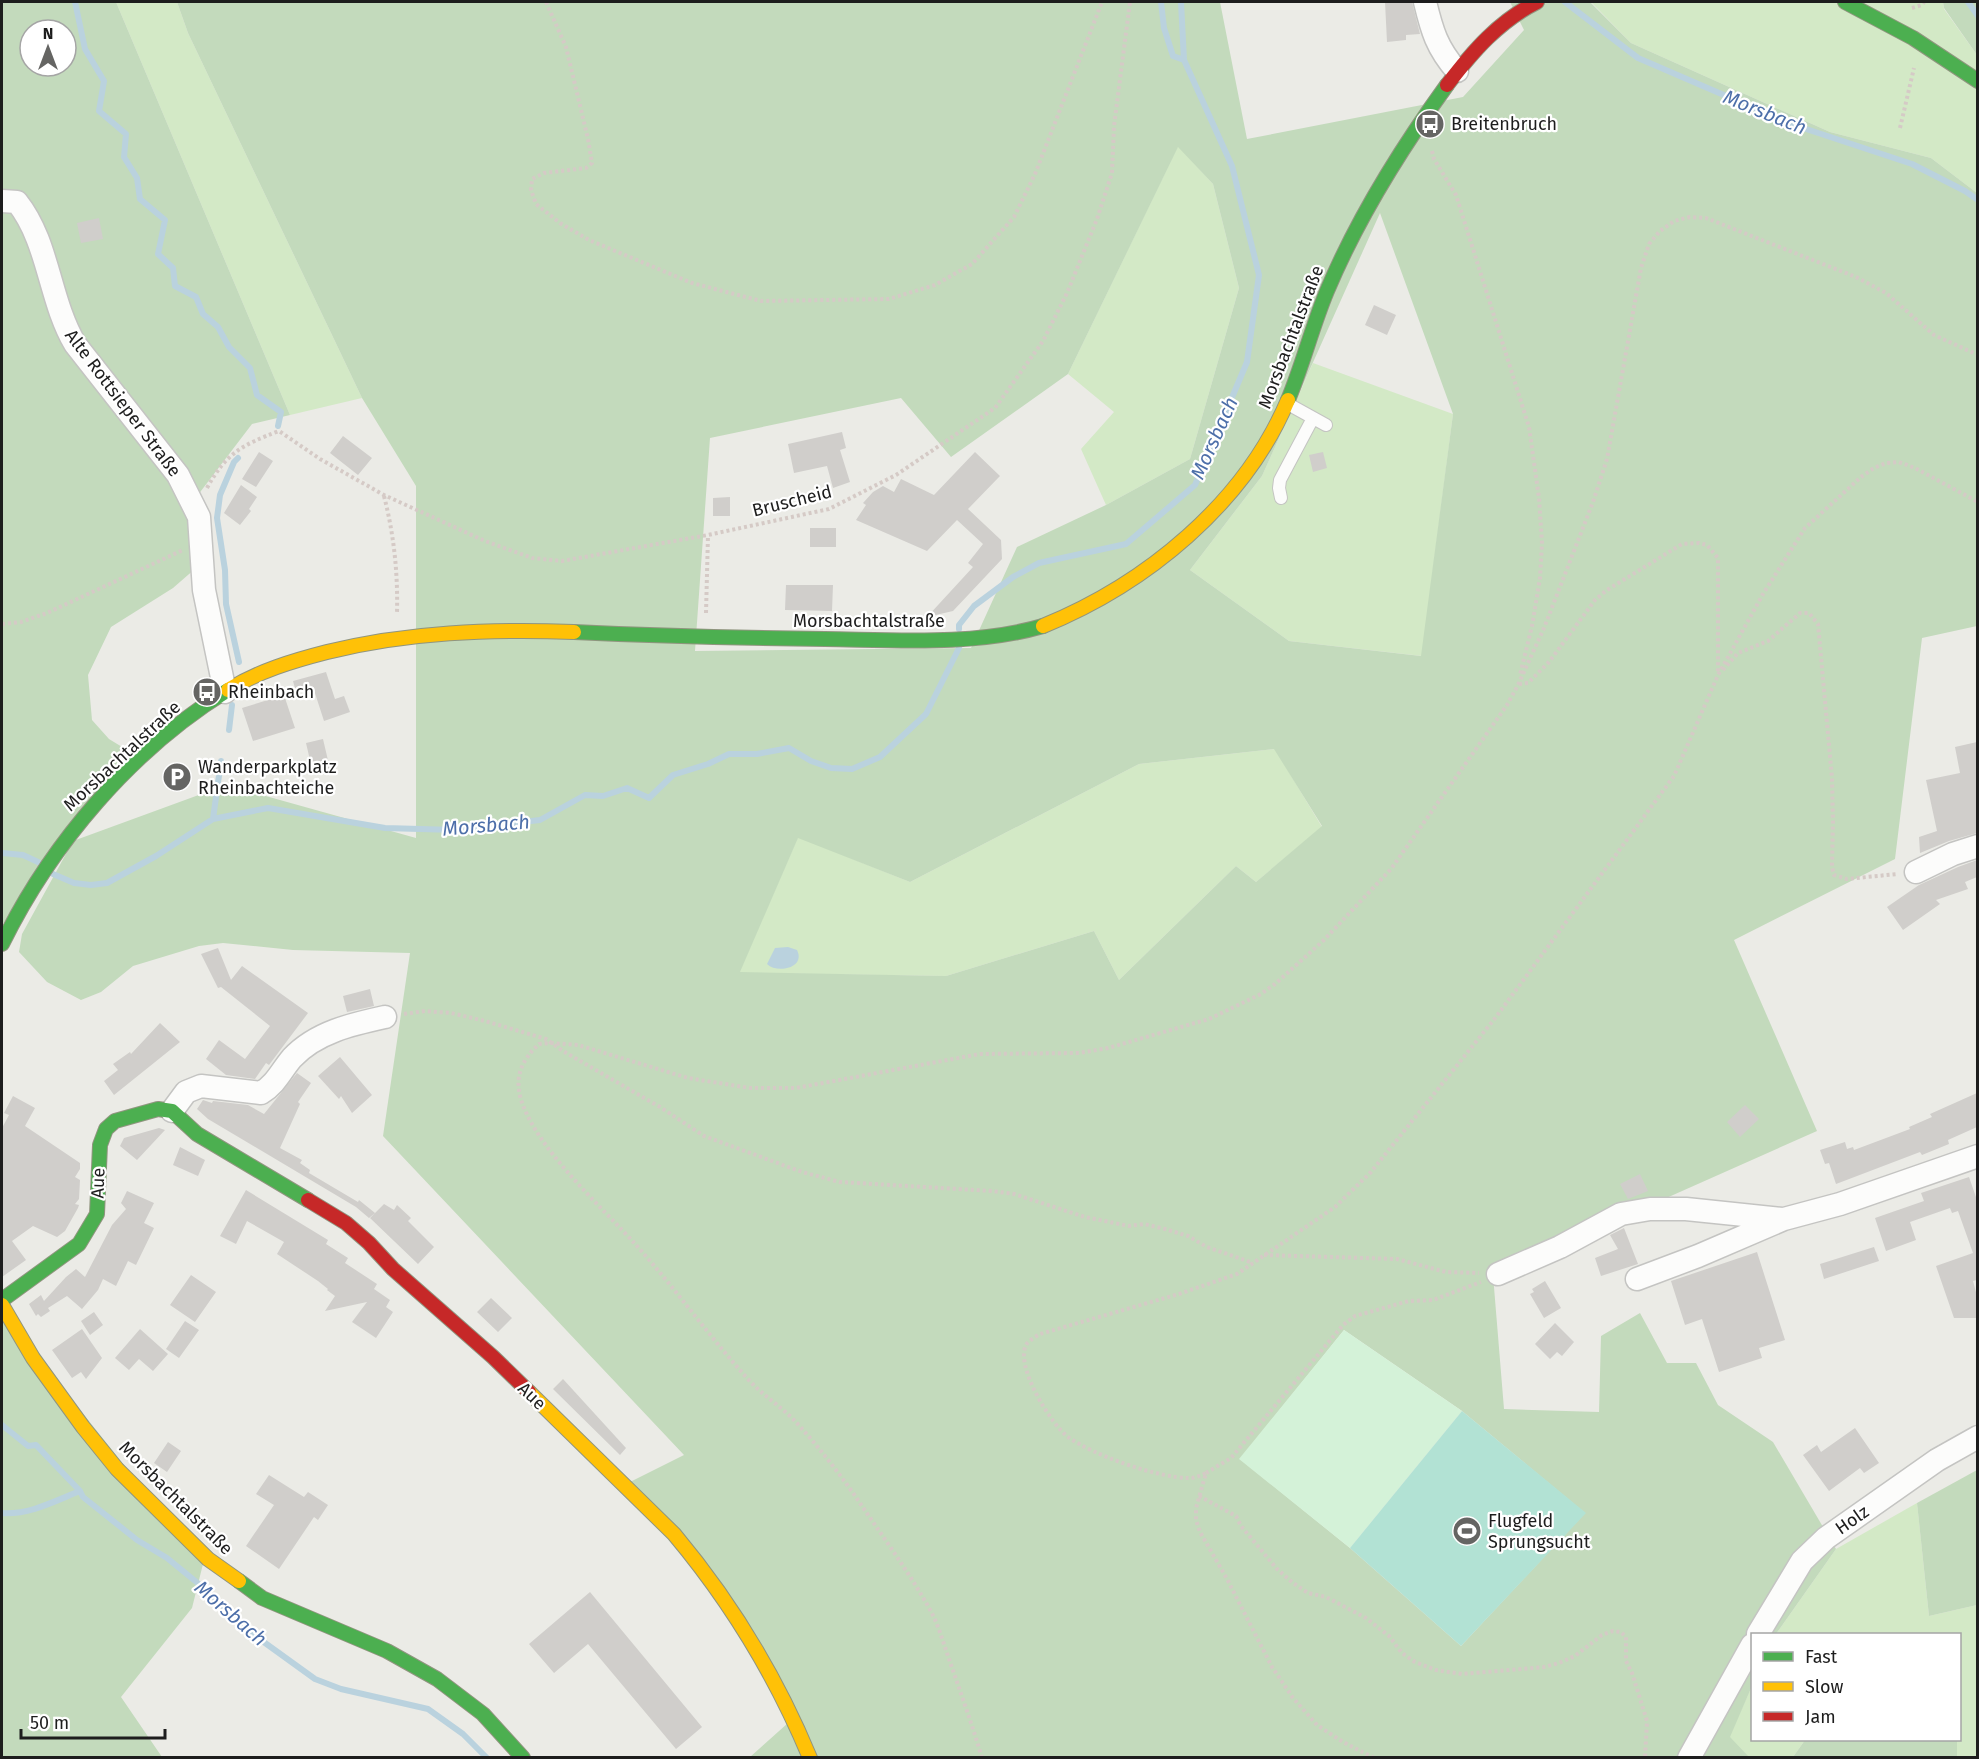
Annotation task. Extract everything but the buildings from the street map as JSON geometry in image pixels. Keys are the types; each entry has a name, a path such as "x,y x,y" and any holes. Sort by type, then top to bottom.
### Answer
{"main road":[{"path":"1845,2 1881,17 1916,38 1977,81"},
{"name":"Morsbachtalstraße","path":"2,944 11,923 52,855 93,806 122,777 181,724 225,692 287,663 366,642 435,632 514,630 706,638 991,638 1048,624 1125,583 1201,522 1234,489 1263,449 1287,404 1331,281 1392,167 1457,71 1496,28 1534,3"},
{"name":"Aue","path":"2,1300 79,1244 97,1215 100,1145 106,1129 115,1121 158,1108 172,1111 197,1134 346,1223 393,1269 493,1358 674,1534 695,1559 746,1631 795,1718 810,1758"},
{"name":"Morsbachtalstraße","path":"2,1305 33,1358 117,1469 208,1559 262,1598 387,1651 437,1679 483,1714 523,1758"}],"street":[{"path":"1425,2 1433,35 1444,56 1457,71"},
{"name":"Alte Rottsieper Straße","path":"2,201 17,202 28,215 65,326 75,344 178,475 198,517"},
{"path":"198,517 204,590 225,692"},
{"path":"1916,872 1953,854 1977,846"},
{"path":"172,1111 186,1092 201,1086 261,1093 276,1081 292,1058 323,1036 343,1027 386,1017"},
{"path":"1637,1279 1784,1219 1840,1204 1977,1156"},
{"path":"1498,1274 1560,1247 1621,1215 1650,1209 1686,1209 1784,1219"},
{"name":"Holz","path":"1759,1633 1802,1561 1826,1538 1937,1460 1977,1437"},
{"path":"1689,1758 1751,1647"}],"lane":[{"path":"1287,404 1326,425"},
{"path":"1281,498 1280,480 1313,418"}],"path":[{"path":"546,2 566,47 592,163 586,168 553,172 532,179 531,190 536,204 560,223 589,240 692,283 761,301 816,301 889,299 934,285 972,264 1014,217 1035,174 1102,2"},
{"name":"Bruscheid","path":"384,495 485,541 532,558 562,561 708,535 829,509 896,475 996,408 1043,341 1068,293 1112,173 1114,126 1130,2"},
{"path":"1900,128 1914,69 1916,38"},
{"path":"1428,142 1434,159 1456,195 1529,427 1539,498 1542,543 1533,626 1518,685"},
{"path":"982,1758 960,1689 930,1609 864,1508 793,1420 749,1380 654,1266 579,1185 536,1129 521,1098 518,1077 524,1061 539,1044 578,1045 688,1078 750,1088 796,1088 980,1054 1079,1053 1138,1041 1209,1019 1261,994 1324,940 1365,898 1406,849 1507,705 1518,685 1544,628 1593,502 1606,459 1641,268 1649,244 1660,231 1674,221 1690,217 1706,218 1763,240 1856,277 1886,292 1934,335 1977,355"},
{"path":"198,517 207,488 220,466 247,443 279,431 320,459 384,495 394,541 397,573 396,636"},
{"path":"1498,1274 1461,1291 1433,1300 1409,1301 1355,1316 1342,1325 1231,1458 1206,1473 1191,1478 1174,1477 1141,1468 1096,1452 1068,1437 1051,1419 1031,1383 1023,1354 1027,1343 1040,1334 1209,1285 1237,1274 1335,1207 1371,1172 1496,1017 1674,776 1718,675 1763,594 1805,528 1861,477 1874,468 1899,462 1977,502"},
{"path":"706,638 708,535"},
{"path":"2,624 21,622 47,613 200,542"},
{"path":"1518,685 1528,683 1549,662 1595,600 1607,590 1670,550 1690,543 1707,545 1718,558 1718,675"},
{"path":"1718,675 1738,653 1768,640 1800,613 1809,613 1818,624 1832,778 1832,867 1834,875 1847,879 1916,872"},
{"path":"386,1017 425,1011 451,1013 527,1033 551,1043 660,1107 704,1136 801,1172 840,1182 1014,1194 1085,1217 1129,1226 1144,1224 1165,1228 1188,1236 1207,1247 1253,1263"},
{"path":"1263,1255 1397,1259 1446,1272 1498,1274"},
{"path":"1206,1473 1199,1496 1196,1520 1200,1532 1272,1666 1293,1698 1317,1725 1374,1758"},
{"path":"1199,1496 1236,1516 1241,1526 1276,1569 1293,1583 1308,1593 1326,1597 1366,1618 1389,1636 1402,1653 1415,1662 1436,1670 1462,1674 1559,1663 1575,1656 1602,1635 1613,1631 1621,1632 1626,1637 1626,1661 1647,1721 1645,1758"}],"green space":[{"path":"2,2 116,2 290,415 252,424 188,508 196,568 173,588 111,627 88,675 92,720 109,739 132,753 2,925 2,177"},
{"path":"116,2 177,2 188,33 362,398 290,415"},
{"path":"177,2 1220,2 1247,139 1463,97 1524,30 1510,2 1590,2 1631,43 1830,132 1931,158 1977,193 1977,626 1922,638 1895,859 1734,940 1817,1131 1493,1275 1504,1409 1599,1412 1601,1336 1640,1313 1667,1363 1696,1363 1718,1405 1773,1442 1836,1549 1777,1633 1751,1633 1751,1688 1730,1737 1749,1757 750,1757 788,1723 748,1629 626,1484 684,1455 383,1136 410,953 293,950 223,943 199,946 133,966 101,992 81,1000 47,982 19,952 22,934 73,841 226,785 416,838 416,486 362,398 188,33","holes":["1178,147 1213,184 1239,288 1190,459 1106,505 1017,547 971,648 695,651 710,438 901,398 951,457 1068,374","1380,213 1453,414 1421,656 1289,641 1190,570 1262,476","1274,749 1322,826 1256,882 1236,866 1119,980 1094,931 946,976 740,972 798,838 910,882 1139,764","1344,1330 1462,1411 1585,1513 1461,1646 1350,1548 1240,1459"]},
{"path":"1591,2 1943,2 1944,9 1977,55 1977,193 1931,158 1830,132 1631,43"},
{"path":"1943,2 1977,2 1977,55 1944,8"},
{"path":"1178,146 1213,184 1239,288 1190,459 1106,505 1081,449 1114,412 1068,374"},
{"path":"1313,363 1453,414 1422,656 1289,641 1190,570 1262,476"},
{"path":"1275,749 1322,827 1256,882 1236,866 1119,980 1094,931 946,976 739,973 798,837 910,882 1139,764"},
{"path":"2,1312 203,1564 192,1608 121,1697 162,1757 2,1757"},
{"path":"1344,1330 1462,1411 1350,1548 1239,1459"},
{"name":"Flugfeld Sprungsucht","path":"1462,1411 1586,1513 1461,1646 1350,1548"},
{"path":"1977,1470 1977,1605 1929,1616 1917,1503"},
{"path":"1917,1503 1929,1616 1977,1605 1977,1757 1957,1757 1957,1741 1961,1741 1961,1633 1777,1633 1836,1549"},
{"path":"1751,1688 1751,1741 1804,1741 1793,1757 1749,1758 1729,1737"},
{"path":"1804,1741 1957,1741 1957,1757 1793,1757"}],"water":[{"path":"788,947 797,950 799,956 794,965 777,969 767,964 775,948"}],"waterway":[{"name":"Rheinbach","path":"75,2 85,49 104,81 99,111 126,134 124,157 137,178 140,199 165,220 158,254 173,268 175,286 196,297 203,314 218,327 229,347 250,368 257,395 281,412 278,426"},
{"path":"1161,2 1164,28 1173,56 1184,60"},
{"name":"Morsbach","path":"959,629 959,625 974,606 1013,577 1039,563 1126,544 1195,485 1247,362 1259,275 1232,166 1184,60 1181,2"},
{"name":"Morsbach","path":"1565,2 1638,58 1791,124 1912,164 1978,200"},
{"path":"1968,2 1978,16"},
{"name":"Rheinbach","path":"238,458 234,462 220,495 217,518 225,570 226,604 239,662"},
{"name":"Morsbach","path":"53,874 74,883 91,885 107,883 156,856 213,819 268,808 385,828 455,830 540,820 585,795 603,796 627,788 649,798 673,775 708,764 729,754 757,754 789,748 811,761 831,768 852,769 880,757 926,714 959,648"},
{"name":"Rheinbach","path":"229,730 232,705"},
{"name":"Rheinbach","path":"213,819 221,761"},
{"name":"Morsbach","path":"2,853 23,855 38,862"},
{"name":"Morsbach","path":"2,1425 28,1446 36,1445 83,1497 137,1540 167,1558 205,1589 247,1630 315,1679 341,1689 428,1709 463,1734 487,1758"},
{"path":"2,1513 32,1510 80,1491"}],"traffic: fast":[{"path":"1845,2 1913,38 1978,81"},
{"path":"1288,400 1322,305 1352,237 1397,159 1447,85"},
{"path":"574,632 935,640 990,637 1043,626"},
{"path":"2,944 44,870 97,802 159,741 228,690"},
{"path":"2,1300 79,1244 97,1214 100,1145 106,1129 115,1121 158,1109 172,1111 197,1134 308,1200"},
{"path":"239,1581 262,1598 387,1651 437,1679 483,1714 523,1758"}],"traffic: slow":[{"path":"1043,626 1119,588 1188,536 1246,473 1269,438 1288,400"},
{"path":"228,690 252,677 288,663 357,645 449,633 574,632"},
{"path":"2,1305 33,1358 117,1469 208,1559 239,1581"},
{"path":"529,1392 674,1534 715,1586 767,1669 810,1758"}],"traffic: jam":[{"path":"1447,85 1488,38 1511,18 1537,2"},
{"path":"308,1200 346,1223 393,1269 493,1357 529,1392"}],"place":[{"name":"Breitenbruch","path":"1430,124"},
{"name":"Rheinbach","path":"207,692"},
{"name":"Wanderparkplatz Rheinbachteiche","path":"177,777"},
{"name":"Flugfeld Sprungsucht","path":"1467,1531"}]}
